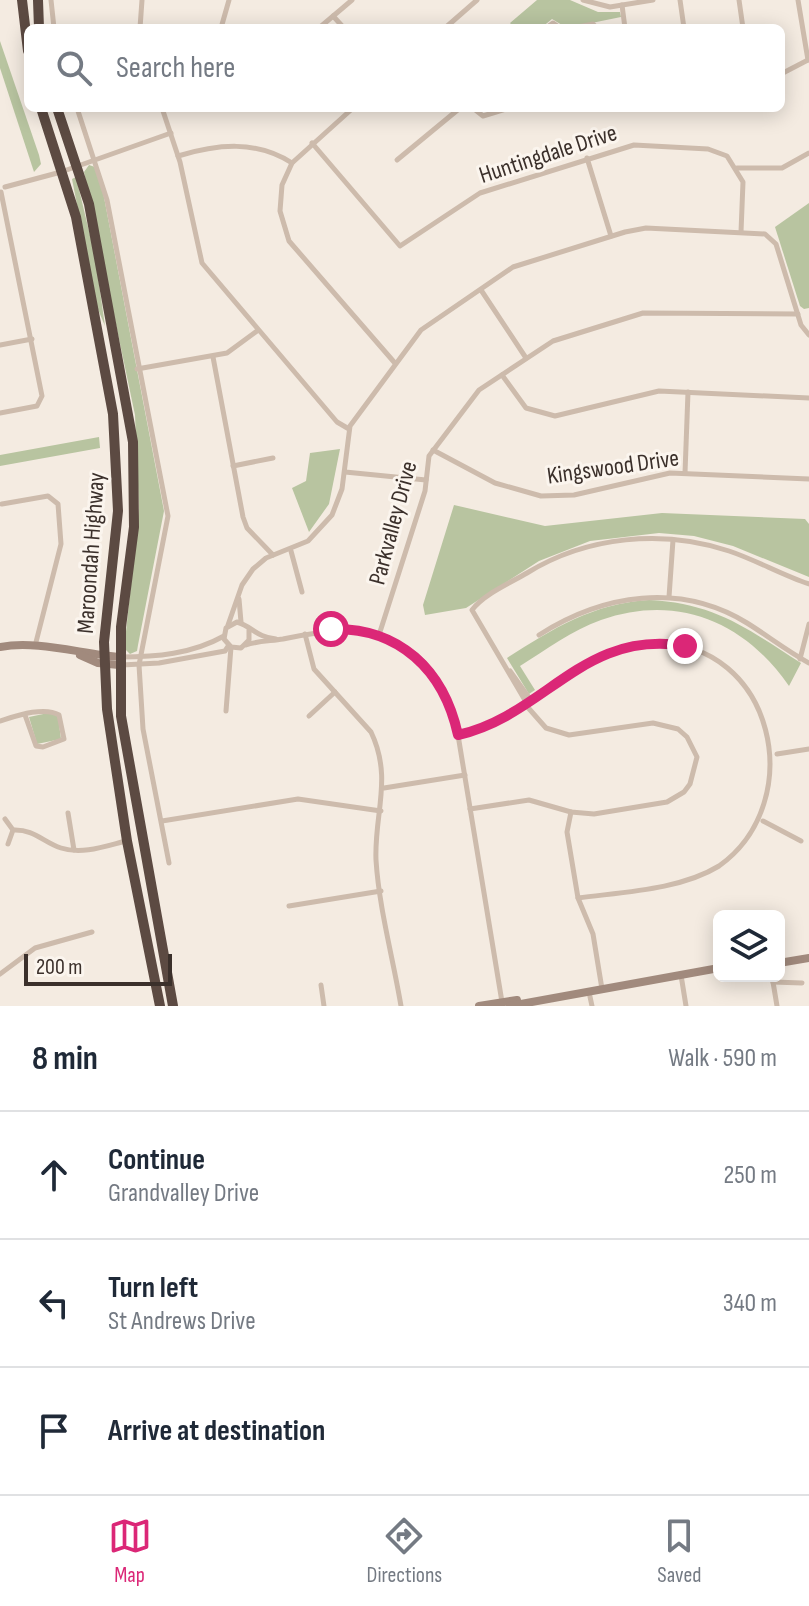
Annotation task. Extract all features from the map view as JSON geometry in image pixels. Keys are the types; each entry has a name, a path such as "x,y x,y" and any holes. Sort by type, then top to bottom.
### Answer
{"highway":[{"path":"22,0 25,24"},
{"path":"38,0 39,24"},
{"name":"Maroondah Highway","path":"42,112 79,228 118,466 116,542 104,642 109,732 160,1006"},
{"name":"Maroondah Highway","path":"58,112 78,166 114,330 134,462 134,527 119,680 125,749 173,1006"},
{"path":"98,332 114,330"}],"main road":[{"path":"83,654 104,642"},
{"path":"0,647 35,646 119,661"},
{"path":"785,959 809,956"},
{"path":"479,1006 558,997 713,971"}],"street":[{"path":"51,0 54,24"},
{"path":"140,24 142,0"},
{"path":"221,24 223,10 229,0"},
{"path":"324,24 352,0"},
{"path":"450,24 477,0"},
{"path":"583,0 602,6 653,0"},
{"path":"680,0 683,24"},
{"path":"739,0 742,24"},
{"path":"785,72 808,60 798,0"},
{"path":"622,5 624,24"},
{"path":"333,16 340,24"},
{"path":"78,112 107,200 137,369 168,516 139,665 143,729 169,863"},
{"path":"163,112 178,156 202,263 337,422 349,429"},
{"path":"348,112 292,163 280,200 283,227 289,241 394,362"},
{"path":"397,160 455,112"},
{"path":"478,112 483,116 496,112"},
{"path":"0,413 41,404 32,339 2,212 2,189 171,133"},
{"name":"Huntingdale Drive","path":"312,143 400,246 480,193 626,146 708,149 727,156 737,168"},
{"path":"178,156 244,145 271,150 292,163"},
{"path":"741,232 743,182 737,168 782,168 809,153"},
{"path":"587,158 611,236"},
{"path":"119,661 200,647 224,636 239,594 253,569 273,555 291,551 308,541 327,522 340,498 349,429 394,362 421,330 513,267 646,228 741,232 771,237 801,325 809,335"},
{"path":"481,290 526,358"},
{"name":"Parkvalley Drive","path":"379,635 433,450 472,397 560,338 650,311 798,314"},
{"path":"801,325 809,322"},
{"path":"137,369 213,357 236,349 257,331"},
{"path":"0,345 32,339"},
{"path":"213,357 245,523 273,555"},
{"path":"502,375 526,408 555,416 659,391 809,398"},
{"path":"685,473 688,392"},
{"name":"Kingswood Drive","path":"433,450 495,483 541,496 574,495 661,474 809,479"},
{"path":"233,466 273,458"},
{"path":"345,472 426,480"},
{"path":"2,504 57,496 61,544 35,646"},
{"path":"470,809 529,800 571,812 594,814 676,798 684,792 695,773 697,757 693,746 678,729 660,723 579,735 557,733 542,725 474,619 473,607 539,566 571,552 635,539 673,540 725,550 809,584"},
{"path":"669,597 673,540"},
{"path":"291,551 302,592"},
{"path":"239,594 241,622 261,637 281,639"},
{"path":"547,638 541,633 602,604 635,597 669,597 704,604 735,617 809,663"},
{"path":"228,625 241,622"},
{"path":"800,659 809,624"},
{"path":"119,661 139,665 225,651 230,646 344,629 379,635 412,653 432,673 448,698 458,735 506,1004"},
{"path":"246,645 249,630"},
{"path":"305,634 312,665 371,732 377,744 384,788 376,850 401,1006"},
{"path":"224,636 230,646 226,711"},
{"path":"458,735 487,727 592,660 620,647 651,643 685,646 727,666 755,693 766,711 777,754 776,783 763,821 743,848 702,875 578,898"},
{"path":"119,680 139,665"},
{"path":"309,716 335,692"},
{"path":"0,721 25,715 52,710 59,715 64,739 43,747 36,746 25,715"},
{"path":"777,754 809,749"},
{"path":"384,788 465,775"},
{"path":"162,821 298,799 381,811"},
{"path":"571,812 567,832 578,898 593,934 603,989"},
{"path":"68,813 74,850"},
{"path":"5,819 13,830"},
{"path":"763,821 801,841"},
{"path":"13,830 28,829 60,848 74,850 127,841"},
{"path":"8,844 13,830"},
{"path":"289,906 381,891"},
{"path":"0,974 35,948 92,932"},
{"path":"681,976 686,1006"},
{"path":"785,981 802,983"},
{"path":"773,982 777,1006"},
{"path":"321,985 324,1006"},
{"path":"589,991 592,1006"}],"green space":[{"path":"537,0 570,0 598,12 620,12 621,17 587,24 560,24 552,19 546,24 510,23"},
{"path":"0,41 39,155 41,164 34,172 0,68"},
{"path":"89,165 95,167 103,192 164,511 137,651 130,654 125,649 125,641 139,509 135,415 84,172"},
{"path":"76,177 95,256 105,326 97,307 72,179"},
{"path":"809,203 809,308 804,309 800,306 775,227"},
{"path":"99,437 100,448 0,466 0,455"},
{"path":"340,449 329,504 309,532 292,488 306,481 310,453"},
{"path":"454,505 545,526 662,513 805,519 809,524 809,577 733,546 694,536 659,533 590,541 539,561 466,608 425,615 423,605"},
{"path":"649,600 712,612 747,629 801,663 789,686 752,645 730,630 682,612 656,610 629,612 590,624 520,666 535,690 529,694 507,658 574,619 610,606"},
{"path":"48,713 58,716 61,739 37,744 29,717"}],"route":[{"path":"331,629 379,635 412,653 441,685 453,712 458,735 487,727 581,667 620,647 651,643 685,646"}]}
